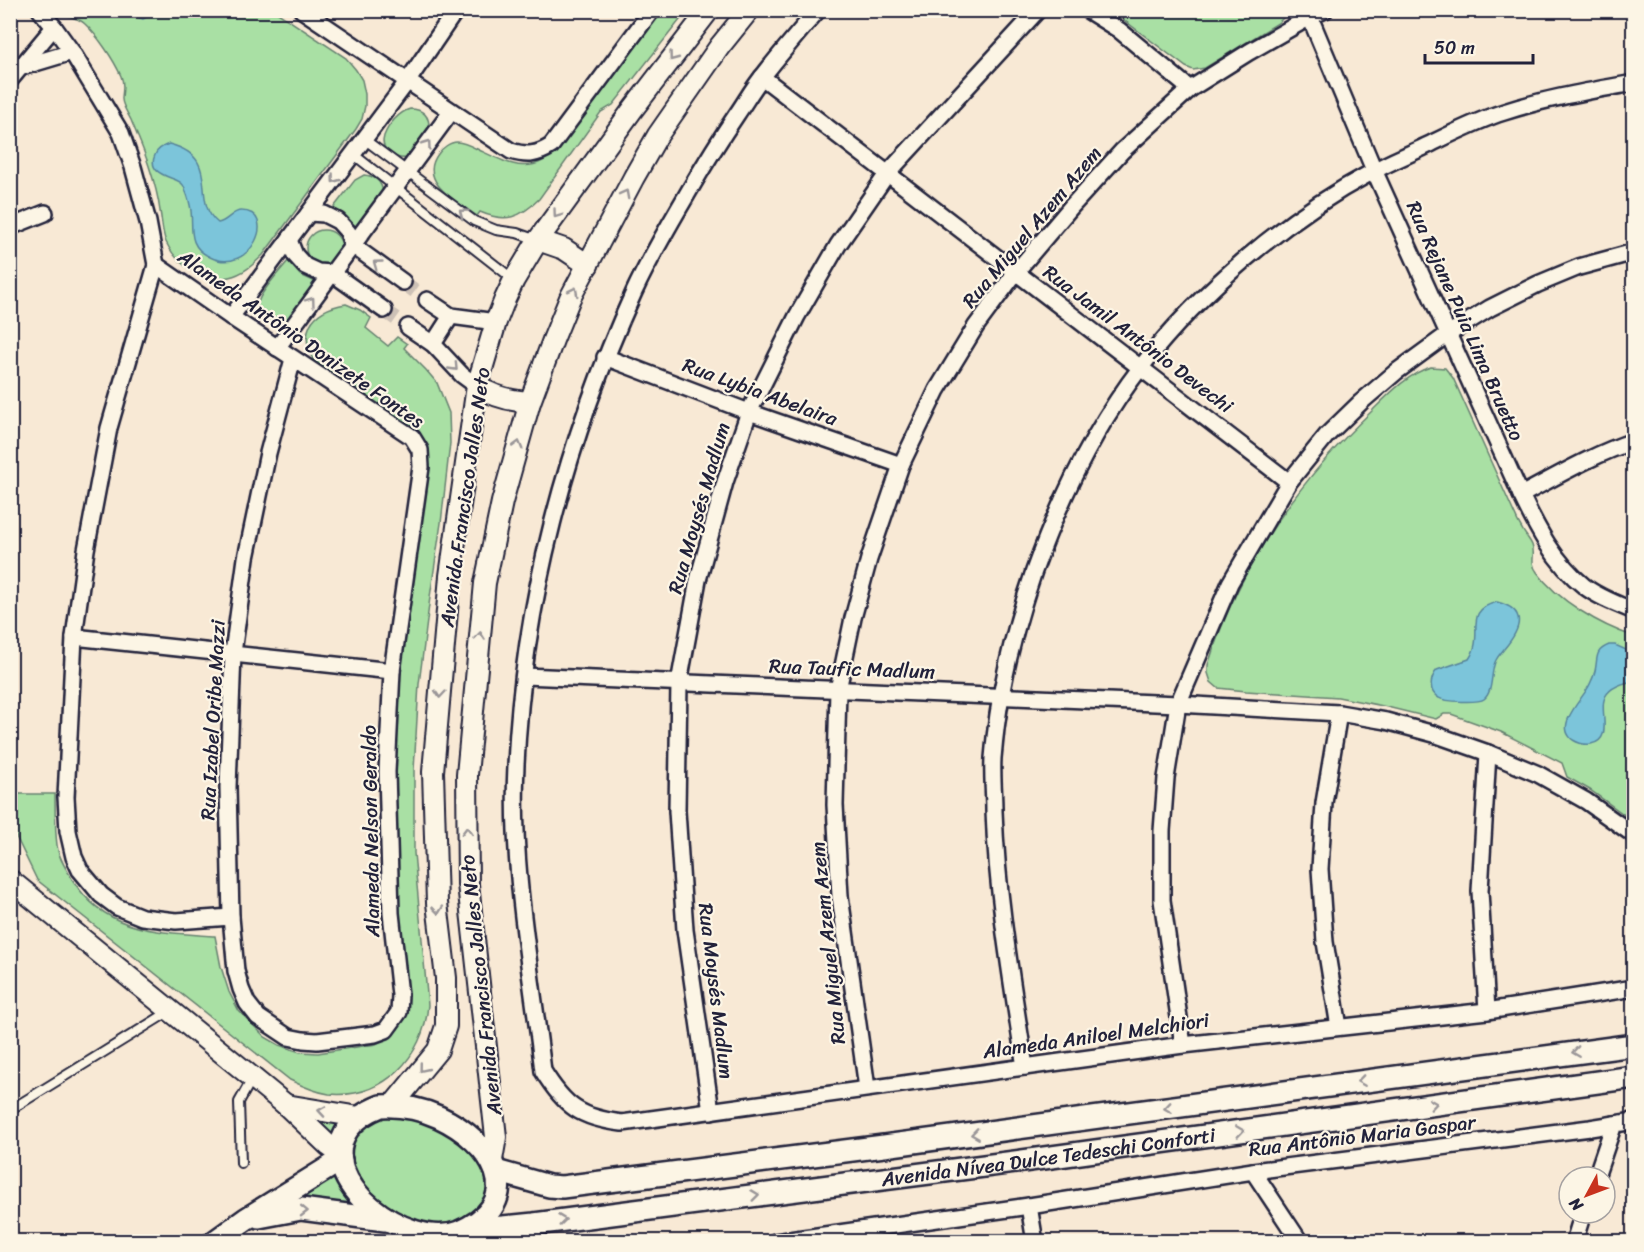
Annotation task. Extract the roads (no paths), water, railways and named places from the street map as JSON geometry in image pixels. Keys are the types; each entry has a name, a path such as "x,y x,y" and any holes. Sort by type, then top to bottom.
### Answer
{"main road":[{"name":"Avenida Nívea Dulce Tedeschi Conforti","path":"494,1165 518,1176 549,1186 562,1187 1634,1045"},
{"path":"1391,1077 1395,1109"},
{"name":"Avenida Nívea Dulce Tedeschi Conforti","path":"462,1231 534,1224 1015,1162 1634,1077"},
{"path":"392,1106 429,1113 451,1124 473,1140 494,1165 499,1188 497,1199 478,1220 462,1231 434,1236 414,1232 387,1220 369,1207 344,1172 340,1157 345,1134 359,1117 372,1109 392,1106"},
{"path":"214,1242 340,1157"},
{"path":"246,1219 301,1209 387,1220"}],"street":[{"path":"40,10 72,52 121,133 148,222 156,265 109,428 86,550 75,637 66,797 68,831 74,857 80,870 101,895 117,907 142,917 176,921 231,917"},
{"path":"302,10 511,151 532,155 541,153 551,146 652,10"},
{"path":"231,317 407,82 456,10"},
{"name":"Avenida Francisco Jalles Neto","path":"392,1106 438,1050 446,1026 446,978 437,903 433,772 450,576 477,386 496,322 514,280 538,240 709,10"},
{"name":"Avenida Francisco Jalles Neto","path":"494,1165 496,1137 468,884 466,775 485,584 502,502 530,402 570,298 658,135 720,46 749,10"},
{"path":"524,676 539,582 556,506 605,357 668,226 709,157 762,77 818,10"},
{"name":"Rua Moysés Madlum","path":"711,1111 685,930 677,811 679,683 698,580 725,482 749,412 797,316 838,245 887,174 1038,10"},
{"path":"1087,10 1119,30 1190,89"},
{"name":"Rua Miguel Azem Azem","path":"867,1088 840,896 835,805 838,690 853,618 869,559 901,465 938,390 976,326 1016,272 1122,151 1190,89 1308,14 1325,10"},
{"name":"Rua Rejane Puia Lima Bruetto","path":"1308,14 1374,170 1521,495 1545,540 1561,563 1584,586 1613,603 1634,611"},
{"path":"10,81 54,27"},
{"path":"22,67 72,52"},
{"name":"Rua Jamil Antônio Devechi","path":"762,77 1289,482"},
{"path":"1025,1067 1003,922 995,840 993,761 1000,697 1019,614 1046,539 1076,472 1106,419 1141,367 1179,323 1230,272 1288,225 1335,193 1374,170 1503,112 1566,95 1634,83"},
{"path":"277,348 451,112"},
{"path":"10,227 45,213"},
{"path":"309,213 324,214 338,221 348,232 352,246 403,282"},
{"path":"289,240 295,255 305,266 318,272 332,273 384,310"},
{"path":"538,240 564,249 588,265"},
{"path":"1183,1045 1162,900 1162,831 1166,778 1178,704 1230,583 1289,482 1327,435 1396,372 1448,334 1490,308 1579,267 1634,252"},
{"name":"Alameda Antônio Donizete Fontes","path":"156,265 412,437 420,450"},
{"path":"427,300 451,316 496,322"},
{"path":"433,344 451,316"},
{"path":"408,327 433,344 462,375 477,386 502,399 530,402"},
{"name":"Rua Lybia Abelaira","path":"605,357 749,412 901,465"},
{"name":"Rua Izabel Oribe Mazzi","path":"293,359 268,453 246,558 233,653 228,787 231,917 236,971 248,1003 258,1017 288,1037 317,1041"},
{"path":"1521,495 1570,469 1634,441"},
{"name":"Alameda Nelson Geraldo","path":"317,1041 375,1034 386,1030 399,1012 400,995 391,913 387,772 392,671 421,468 420,450"},
{"path":"75,637 392,671"},
{"name":"Rua Taufic Madlum","path":"524,676 1339,713 1434,734 1488,753 1538,774 1586,801 1634,835"},
{"name":"Alameda Aniloel Melchiori","path":"524,676 516,765 517,859 543,1071 554,1089 568,1104 585,1115 604,1121 622,1123 1183,1045 1487,1011 1634,988"},
{"path":"1339,713 1324,803 1320,869 1325,942 1339,1027"},
{"path":"1487,1011 1480,891 1488,753"},
{"path":"16,889 286,1105 340,1157"},
{"path":"286,1105 359,1117"},
{"name":"Rua Antônio Maria Gaspar","path":"775,1242 1253,1171 1634,1120"},
{"path":"1600,1165 1614,1124"},
{"path":"1253,1171 1300,1242"},
{"path":"1029,1206 1035,1242"},
{"path":"1574,1242 1579,1225"}],"lane":[{"path":"609,127 615,119 630,114"},
{"path":"364,139 474,221 496,230 517,233 538,240"},
{"path":"591,167 597,143"},
{"path":"353,154 514,280"},
{"path":"10,1110 171,1011"},
{"path":"241,1162 239,1102 253,1078"}],"water":[{"path":"125,11 158,11 143,19"},
{"path":"169,144 186,150 196,159 201,169 206,203 210,214 218,223 241,211 252,214 258,221 259,231 248,251 237,258 225,261 210,257 197,246 192,234 190,205 184,187 180,182 160,173 154,166 153,161 157,151"},
{"path":"1497,602 1514,610 1518,621 1510,642 1496,660 1487,695 1481,700 1469,701 1439,698 1432,689 1435,673 1437,670 1469,659 1474,650 1477,617 1486,606"},
{"path":"1609,645 1615,645 1633,653 1633,681 1608,692 1603,705 1604,732 1602,737 1591,744 1579,743 1568,734 1566,727 1568,719 1591,682 1599,652"}],"tunnel":[{"path":"403,282 427,300"},
{"path":"384,310 408,327"}]}
